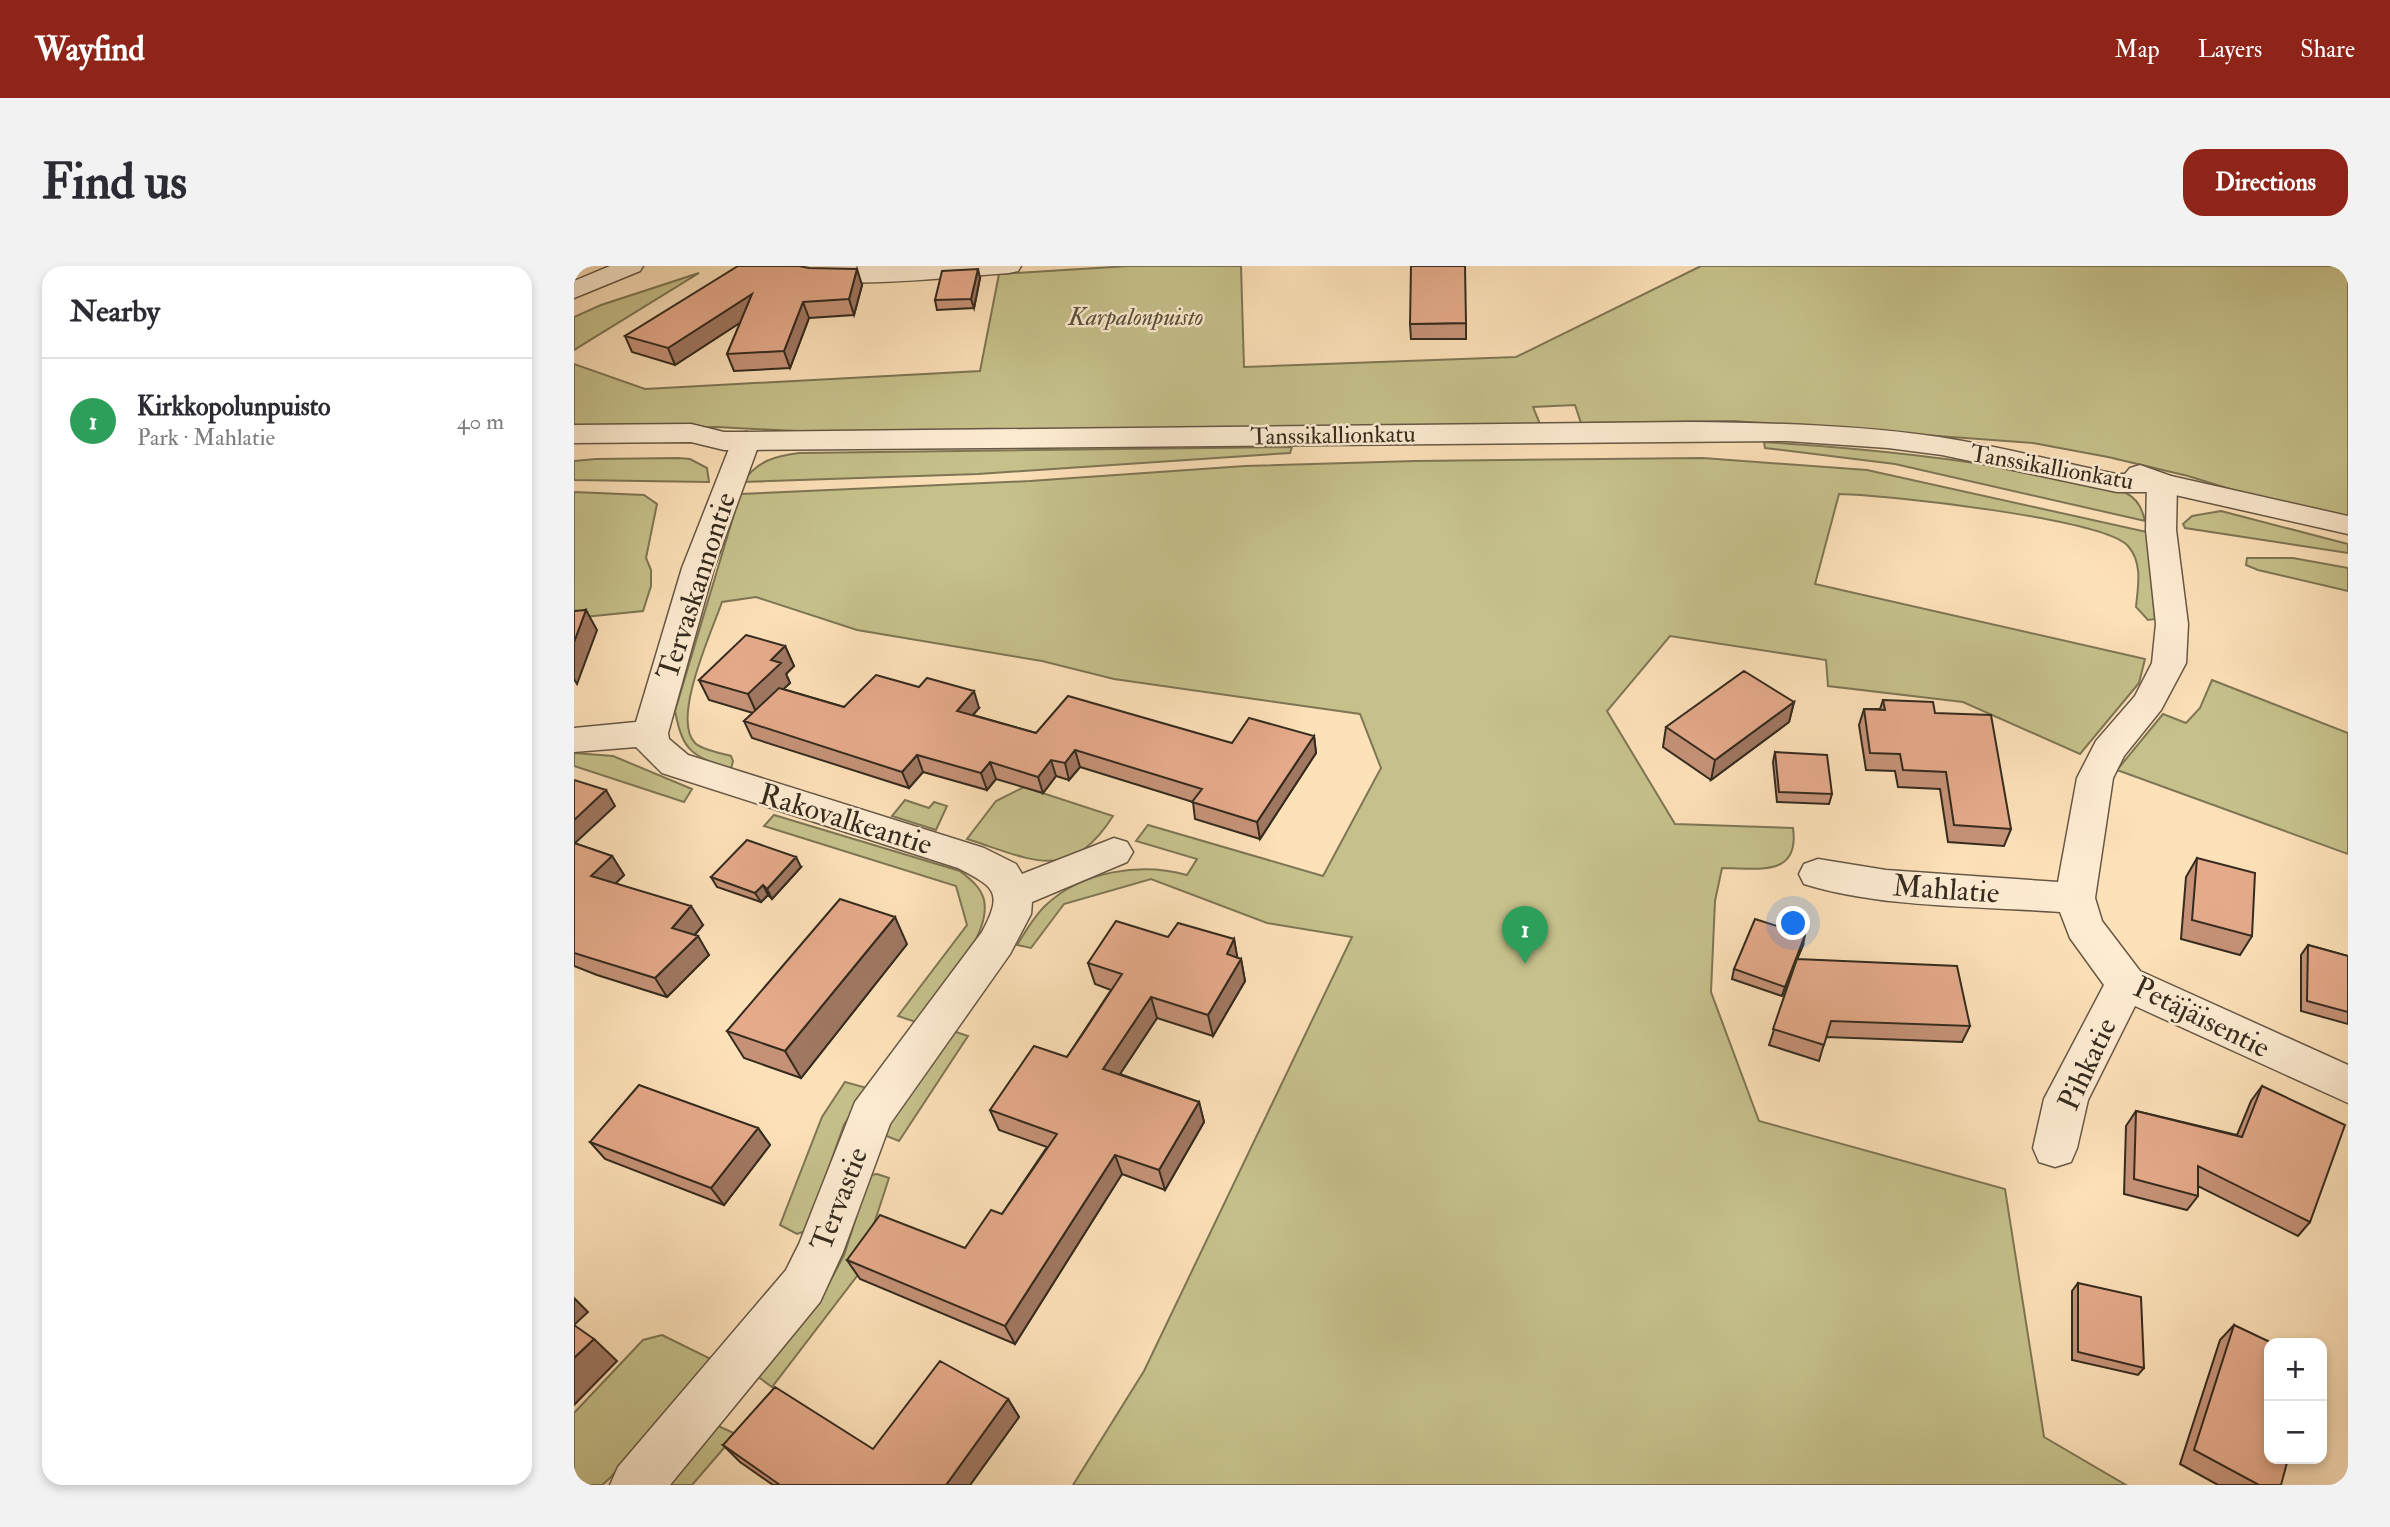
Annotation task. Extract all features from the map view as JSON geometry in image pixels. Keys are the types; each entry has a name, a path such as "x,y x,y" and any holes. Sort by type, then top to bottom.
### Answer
{"street":[{"path":"574,290 631,266"},
{"path":"760,266 786,272 844,275 1009,266"},
{"name":"Tanssikallionkatu","path":"574,434 691,433 735,441 1787,432 1888,439 1942,446 2116,483 2162,483 2348,525"},
{"name":"Tanssikallionkatu","path":"574,452 682,452 735,441"},
{"name":"Tervaskannontie","path":"650,733 735,441"},
{"name":"Petäjäisentie","path":"2162,483 2162,537 2172,624 2169,663 2150,702 2109,750 2095,778 2075,898 2084,927 2126,982 2348,1085"},
{"path":"574,740 650,733"},
{"name":"Rakovalkeantie","path":"650,733 652,744 675,764 971,858 1002,874 1013,894"},
{"path":"1013,894 1114,852"},
{"name":"Mahlatie","path":"1818,874 1885,885 2075,898"},
{"name":"Tervastie","path":"636,1485 803,1286 820,1252 871,1115 996,943 1011,914 1013,894"},
{"name":"Pihkatie","path":"2055,1148 2066,1099 2126,982"}],"green space":[{"name":"Karpalonpuisto","path":"1129,266 1241,266 1244,367 1516,357 1701,266 2348,266 2348,516 2246,494 2188,476 2108,457 2033,443 1734,421 1581,423 1575,405 1533,407 1540,424 834,433 717,427 574,429 574,364 645,389 980,371 999,274"},
{"path":"699,273 574,350 574,317 601,305"},
{"path":"1764,442 1944,458 2097,484 2124,492 2136,500 2145,521 1895,464 1765,448"},
{"path":"1292,447 1290,453 978,474 743,482 761,464 799,453"},
{"path":"1703,458 1867,470 2147,532 2155,619 2148,620 2136,607 2138,567 2133,553 2128,546 2110,536 2079,526 1991,510 1839,494 1815,584 2145,659 2139,683 2080,754 1963,702 1828,686 1826,660 1670,636 1607,711 1675,824 1793,828 1790,855 1783,863 1762,869 1722,868 1715,901 1711,992 1759,1121 2005,1189 2044,1437 2126,1485 1073,1485 1144,1371 1352,937 1267,923 1151,879 1064,904 1031,948 1017,945 1042,909 1061,893 1094,877 1113,872 1151,869 1187,875 1197,859 1136,841 1148,825 1323,876 1381,768 1360,714 1114,679 1042,661 857,630 756,597 722,602 696,674 690,695 689,731 695,743 731,756 733,761 731,769 707,760 686,744 675,711 740,494 1030,481 1245,466"},
{"path":"690,459 707,468 709,482 574,480 574,461"},
{"path":"574,492 644,495 657,504 646,558 651,570 651,586 643,611 574,618"},
{"path":"2221,511 2348,544 2348,553 2185,528 2183,524 2192,516"},
{"path":"2247,558 2293,558 2348,568 2348,591 2258,570 2246,565"},
{"path":"2212,680 2348,733 2348,854 2117,770 2163,714 2186,723 2200,708"},
{"path":"574,753 613,756 692,789 684,802 574,766"},
{"path":"1024,787 1113,816 1097,838 1081,852 1064,859 1030,859 967,839 996,801"},
{"path":"905,800 929,808 934,802 947,806 936,830 892,816"},
{"path":"774,815 960,871 980,891 984,900 984,915 980,931 961,964 916,1022 898,1016 967,925 956,886 764,826"},
{"path":"953,1031 968,1036 899,1141 884,1135 891,1118"},
{"path":"845,1082 867,1088 844,1125 806,1231 797,1234 780,1225 822,1117"},
{"path":"870,1175 889,1178 857,1276 772,1387 757,1376 826,1289 844,1255"},
{"path":"662,1335 713,1360 610,1478 602,1485 574,1485 574,1413 643,1340"},
{"path":"716,1425 736,1434 692,1485 664,1485"}],"building":[{"path":"738,266 857,269 849,299 803,302 784,351 727,354 752,294 668,348 625,336"},
{"path":"1411,266 1465,266 1466,323 1410,324"},
{"path":"978,269 971,299 935,300 942,271"},
{"path":"586,610 574,642 574,611"},
{"path":"746,635 785,646 771,660 781,663 748,694 699,680"},
{"path":"1744,671 1794,702 1715,760 1666,727"},
{"path":"876,675 919,687 927,678 974,691 957,711 1036,733 1068,696 1232,743 1249,718 1314,736 1257,822 1192,802 1202,789 1075,750 1065,763 1051,760 1038,777 990,762 981,773 917,755 902,772 744,721 779,688 844,707"},
{"path":"1883,700 1933,702 1935,713 1991,715 2011,829 1954,825 1946,772 1903,770 1900,754 1870,753 1864,709 1885,710"},
{"path":"1775,752 1827,755 1832,794 1779,792"},
{"path":"574,780 606,790 574,820"},
{"path":"747,840 796,857 767,889 763,885 755,893 711,877"},
{"path":"574,843 612,856 591,876 691,906 672,928 698,936 655,978 574,953"},
{"path":"2197,858 2255,873 2252,936 2192,920"},
{"path":"840,899 895,917 785,1051 727,1031"},
{"path":"1755,919 1805,935 1785,987 1734,969"},
{"path":"1116,921 1168,937 1178,923 1234,939 1227,954 1241,959 1208,1015 1151,997 1103,1069 1199,1102 1159,1170 1115,1155 1005,1326 847,1260 880,1215 965,1248 991,1210 1002,1214 1057,1134 990,1110 1034,1046 1067,1057 1082,1035 1122,974 1088,963"},
{"path":"2308,945 2348,956 2348,1012 2307,1001"},
{"path":"1797,959 1957,966 1970,1026 1831,1021 1824,1045 1773,1029"},
{"path":"639,1085 758,1128 711,1188 590,1142"},
{"path":"2262,1086 2345,1125 2310,1222 2198,1166 2198,1196 2134,1179 2136,1111 2242,1137"},
{"path":"2078,1283 2141,1297 2144,1368 2078,1352"},
{"path":"574,1325 594,1339 574,1358"},
{"path":"2234,1325 2264,1339 2264,1464 2287,1464 2281,1485 2259,1485 2194,1450"},
{"path":"940,1361 1008,1399 946,1485 780,1485 723,1445 775,1387 873,1449"}],"place":[{"name":"Kirkkopolunpuisto","path":"1525,964"}]}
